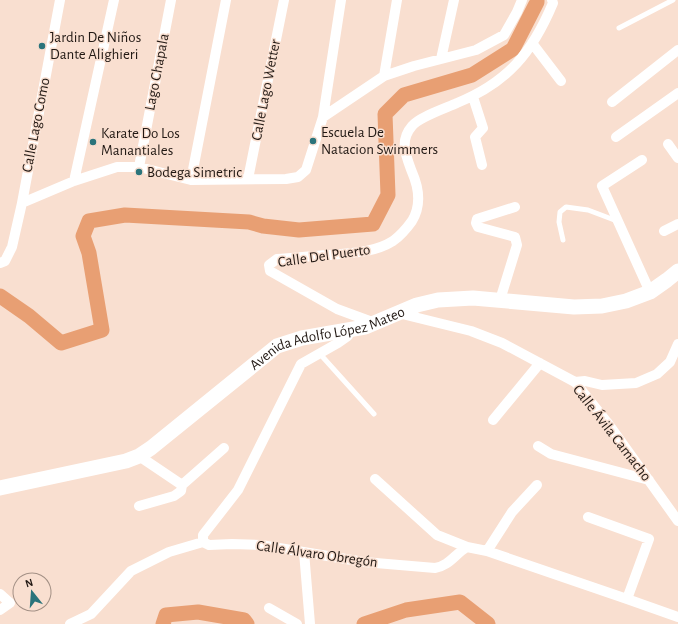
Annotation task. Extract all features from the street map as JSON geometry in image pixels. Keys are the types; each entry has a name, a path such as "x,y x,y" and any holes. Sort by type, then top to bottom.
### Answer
{"main road":[{"name":"Avenida Adolfo López Mateo","path":"0,488 126,461 139,456 151,448 277,346 302,338 365,327 417,305 438,300 473,298 574,307 602,306 626,301 650,292 678,271"}],"street":[{"name":"Calle Lago Como","path":"0,263 5,261 12,247 22,203 60,0"},
{"path":"74,180 114,0"},
{"name":"Lago Chapala","path":"139,167 171,0"},
{"path":"191,180 226,0"},
{"name":"Calle Lago Wetter","path":"248,180 284,0"},
{"path":"22,203 74,180 117,167 139,167 191,180 248,180 298,177 306,170 323,117 341,0"},
{"path":"384,76 397,0"},
{"path":"442,59 454,0"},
{"path":"323,117 384,76 414,66 476,50 504,35 522,0"},
{"name":"Calle Del Puerto","path":"375,323 337,309 270,271 269,265 277,259 358,252 377,248 393,241 407,228 416,214 419,197 404,145 406,134 413,125 427,117 473,97 502,78 524,56 543,26 553,3 552,0"},
{"path":"532,43 561,81"},
{"path":"612,102 678,50"},
{"path":"616,137 678,93"},
{"path":"473,97 483,128 475,137 482,165"},
{"path":"668,144 678,158"},
{"path":"642,160 602,186 650,292"},
{"path":"500,300 517,245 514,237 478,227 476,223 477,219 515,207"},
{"path":"664,231 678,224"},
{"name":"Calle Ávila Camacho","path":"398,313 471,330 502,343 580,382 677,517"},
{"path":"70,624 91,614 131,571 169,552 203,542 203,535 238,490 301,364 348,336 348,330"},
{"path":"580,382 589,378 603,380 627,380 636,383 657,374 670,362 678,344"},
{"path":"493,420 540,363"},
{"path":"538,446 551,454 649,480"},
{"path":"139,506 174,496 181,491 182,485 224,448"},
{"path":"139,456 182,485"},
{"path":"375,479 437,535 467,547 487,551 628,598 678,617"},
{"path":"487,551 512,512 537,485"},
{"path":"588,517 650,538 628,598"},
{"name":"Calle Álvaro Obregón","path":"203,542 209,545 261,544 364,562 435,568 443,567 460,551 467,547"},
{"path":"304,552 310,623"},
{"path":"0,594 10,603 0,610"},
{"path":"269,608 297,624"}],"lane":[{"path":"619,28 673,0"},
{"path":"563,240 559,222 560,212 566,207 588,210 618,221"},
{"path":"320,354 374,414"}],"waterway":[{"path":"0,296 29,316 61,343 102,330 89,253 83,236 89,221 125,215 249,222 263,226 299,230 373,224 388,195 385,114 404,95 472,75 513,49 537,0"},
{"path":"364,624 406,610 460,602 488,624"},
{"path":"163,624 166,615 198,612 244,620 247,624"}],"place":[{"name":"Jardin De Niños Dante Alighieri","path":"42,46"},
{"name":"Escuela De Natacion Swimmers","path":"313,141"},
{"name":"Karate Do Los Manantiales","path":"93,142"},
{"name":"Bodega Simetric","path":"139,172"}]}
